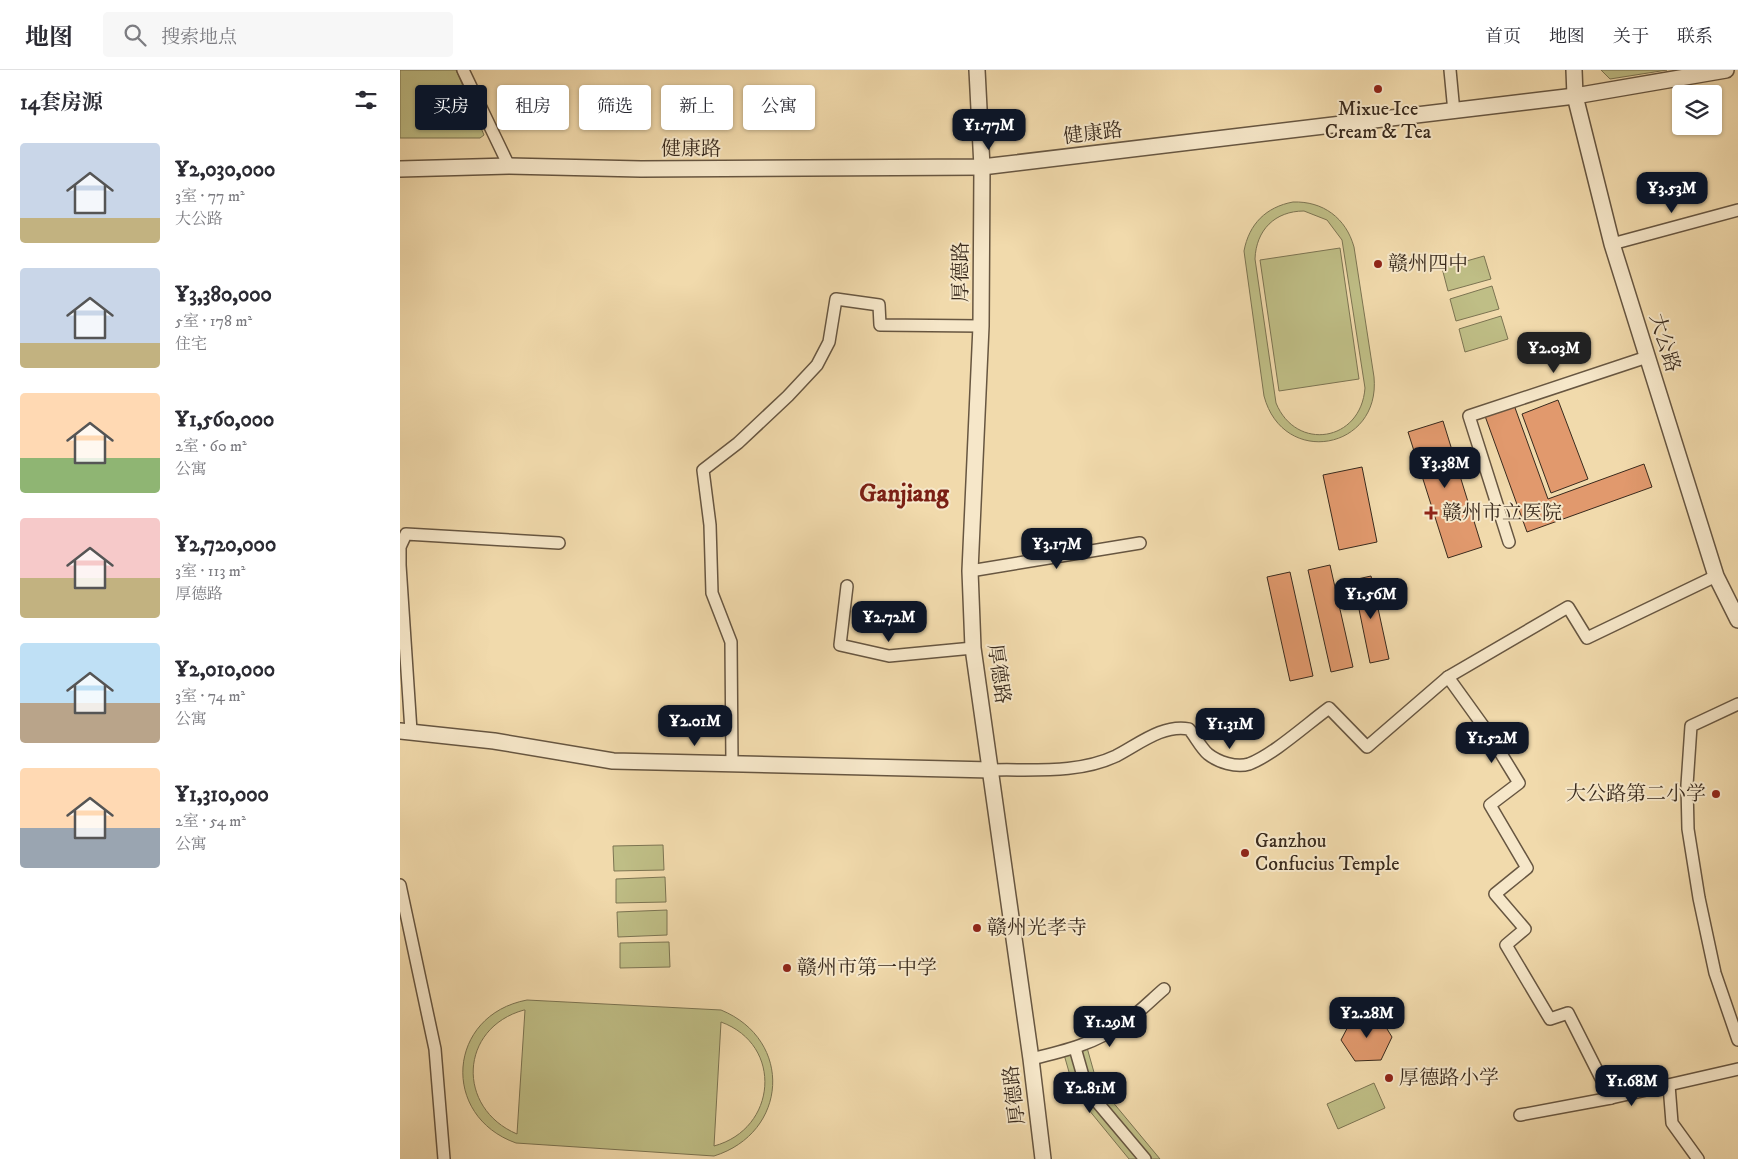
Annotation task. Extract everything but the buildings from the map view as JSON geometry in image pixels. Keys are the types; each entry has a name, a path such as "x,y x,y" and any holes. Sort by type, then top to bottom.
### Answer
{"street":[{"path":"463,70 509,166"},
{"name":"厚德路","path":"977,70 982,166 981,326 970,571 974,648 1043,1159"},
{"path":"1450,70 1454,112"},
{"name":"大公路","path":"1574,70 1575,96 1612,244 1716,576 1738,620"},
{"name":"健康路","path":"400,169 509,166 661,169 982,166 1454,112 1575,96 1726,70"},
{"path":"1612,244 1738,210"},
{"path":"732,763 732,642 712,594 710,525 703,470 738,443 817,365 829,342 836,299 879,305 880,325 981,326"},
{"path":"1509,542 1469,416 1647,358"},
{"path":"559,544 406,534 400,546 400,565 406,731 494,741 613,761 991,770 1073,768 1092,764 1113,757 1176,726 1190,729 1207,753 1217,759 1230,764 1247,764 1265,755 1329,708 1366,747 1448,677 1568,608 1586,638 1716,576"},
{"path":"970,571 1140,543"},
{"path":"847,586 840,645 888,656 974,648"},
{"path":"1448,677 1489,734 1519,783 1490,805 1527,868 1495,894 1525,929 1506,945 1550,1019 1568,1013 1611,1098"},
{"path":"1738,704 1691,726 1687,785 1688,829 1701,907 1715,973 1738,1040"},
{"path":"400,885 435,1049 444,1159"},
{"path":"1031,1059 1075,1048 1104,1036 1126,1022 1164,989"},
{"path":"1075,1048 1087,1090 1145,1159"},
{"path":"1520,1115 1611,1098 1738,1069"},
{"path":"1670,1085 1672,1122 1698,1159"}],"shaded area":[{"path":"400,70 456,70 462,85 415,85 415,130 482,130 484,135 480,138 400,138"},
{"path":"1601,70 1667,70 1610,79"},
{"path":"1304,202 1332,213 1345,228 1354,247 1374,377 1372,402 1362,421 1347,434 1329,441 1309,441 1290,434 1274,419 1264,396 1244,251 1246,241 1260,218 1283,204","holes":["1304,211 1327,220 1342,240 1365,388 1361,406 1352,420 1340,429 1326,434 1312,434 1298,429 1285,419 1276,403 1255,259 1256,249 1263,231 1269,224 1284,214"]},
{"path":"1340,248 1359,379 1279,391 1260,260"},
{"path":"1484,256 1491,279 1448,291 1442,268"},
{"path":"1492,286 1499,309 1456,321 1450,299"},
{"path":"1501,316 1508,339 1465,352 1459,329"},
{"path":"663,845 664,870 614,871 613,846"},
{"path":"665,877 666,902 616,903 616,879"},
{"path":"667,910 667,935 618,937 617,912"},
{"path":"669,942 670,967 620,968 620,943"},
{"path":"527,1000 721,1010 745,1024 761,1042 770,1063 773,1086 768,1108 757,1128 739,1144 714,1156 516,1143 491,1130 474,1111 465,1090 463,1067 468,1045 481,1025 500,1009","holes":["525,1010 517,1134 497,1122 483,1106 475,1088 473,1069 477,1050 487,1033 503,1019","721,1022 741,1033 755,1049 763,1067 765,1086 761,1105 751,1123 735,1137 714,1146"]},
{"path":"1086,1044 1097,1083 1160,1159 1129,1159 1075,1093 1063,1051"},
{"path":"1374,1083 1385,1108 1338,1129 1327,1104"}],"place":[{"name":"Mixue Ice Cream & Tea","path":"1378,89"},
{"name":"赣州四中","path":"1378,264"},
{"name":"赣州市立医院","path":"1431,513"},
{"name":"大公路第二小学","path":"1716,794"},
{"name":"Ganzhou Confucius Temple","path":"1245,853"},
{"name":"赣州光孝寺","path":"977,928"},
{"name":"赣州市第一中学","path":"787,968"},
{"name":"厚德路小学","path":"1389,1078"}],"district":[{"name":"Ganjiang","path":"904,493"}]}
